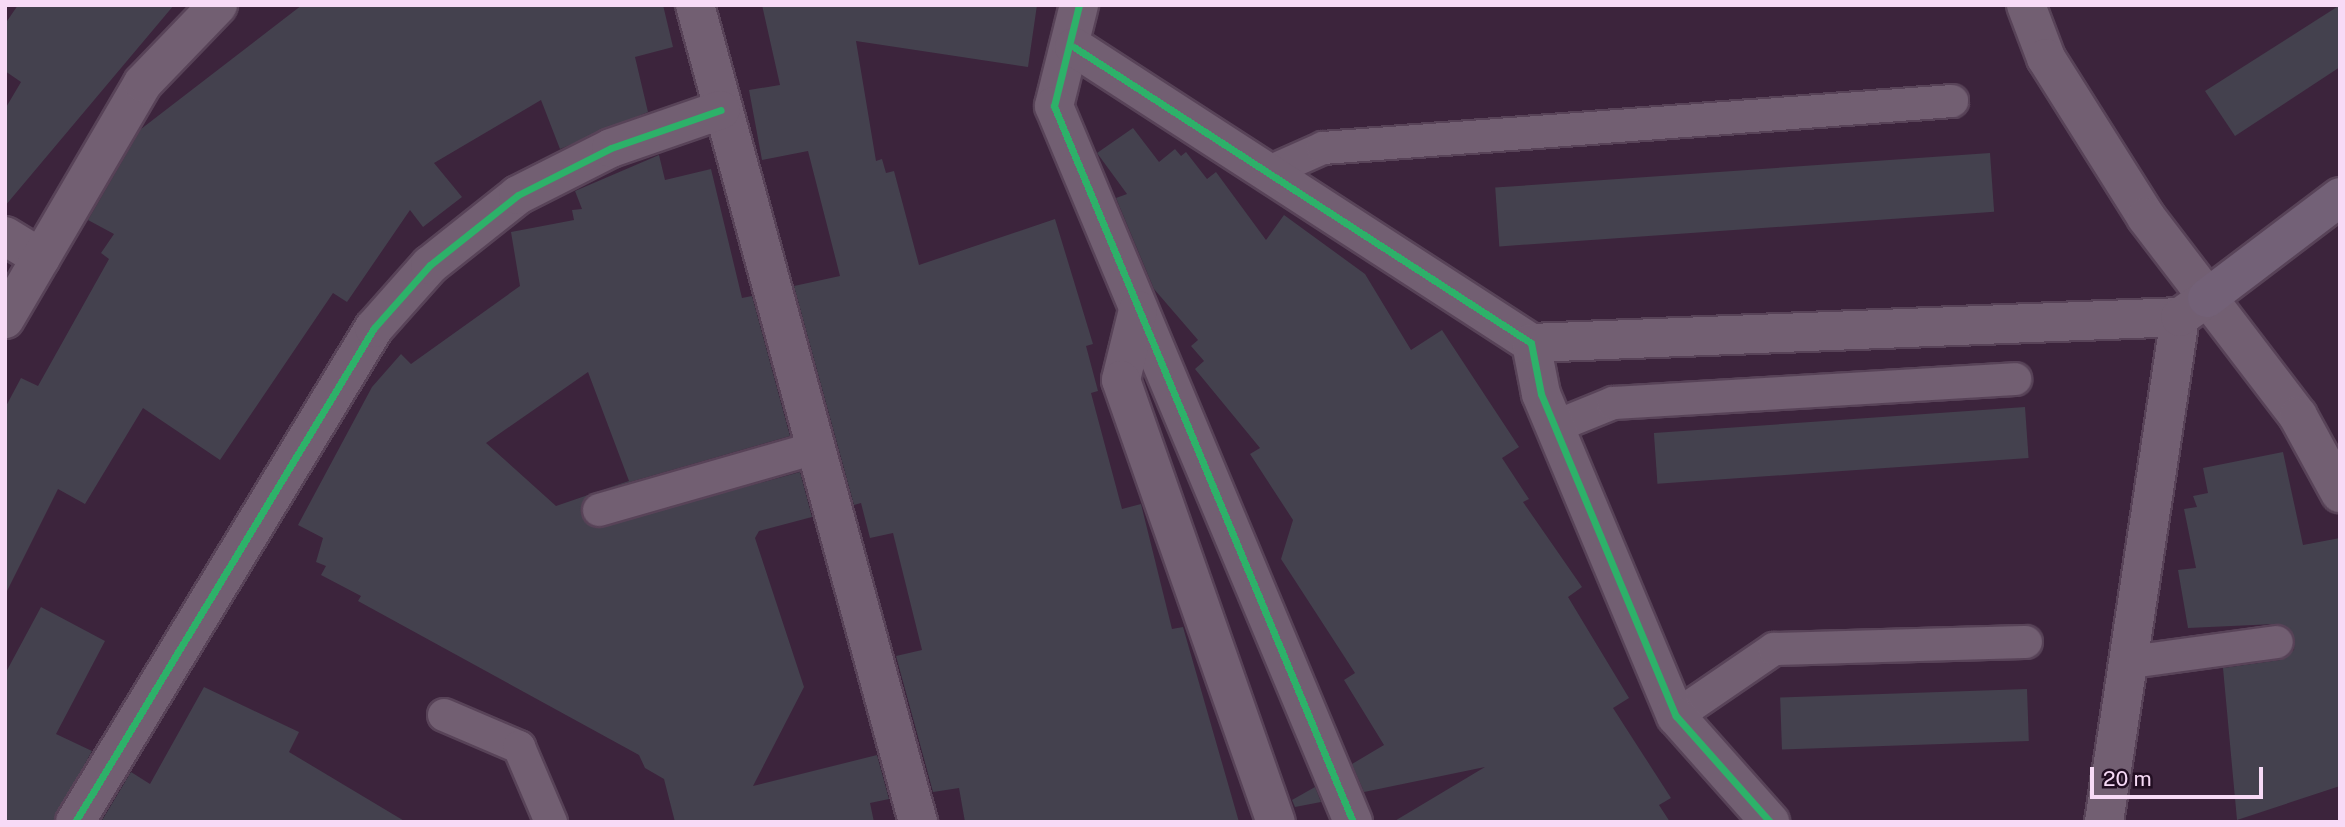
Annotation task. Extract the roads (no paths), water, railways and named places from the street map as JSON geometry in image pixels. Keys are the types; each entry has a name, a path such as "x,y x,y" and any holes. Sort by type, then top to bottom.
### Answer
{"street":[{"path":"5,319 143,83 218,5"},
{"path":"695,5 721,110 918,822"},
{"path":"1079,5 1074,47 1054,106 1353,822"},
{"path":"2026,5 2046,58 2146,217 2193,307 2298,416 2340,492"},
{"path":"1074,47 1531,343 2193,307 2340,197"},
{"path":"75,822 374,328 430,265 518,195 611,148 721,110"},
{"path":"5,236 41,258"},
{"path":"2104,822 2193,307"},
{"path":"1138,310 1121,380 1276,822"},
{"path":"1531,343 1554,427 1676,716 1770,822"}],"lane":[{"path":"1269,172 1322,148 1952,101"},
{"path":"1554,427 1613,403 2015,379"},
{"path":"599,510 815,449"},
{"path":"1676,716 1774,649 2026,642"},
{"path":"2131,662 2277,642"},
{"path":"444,715 519,747 551,822"}]}
